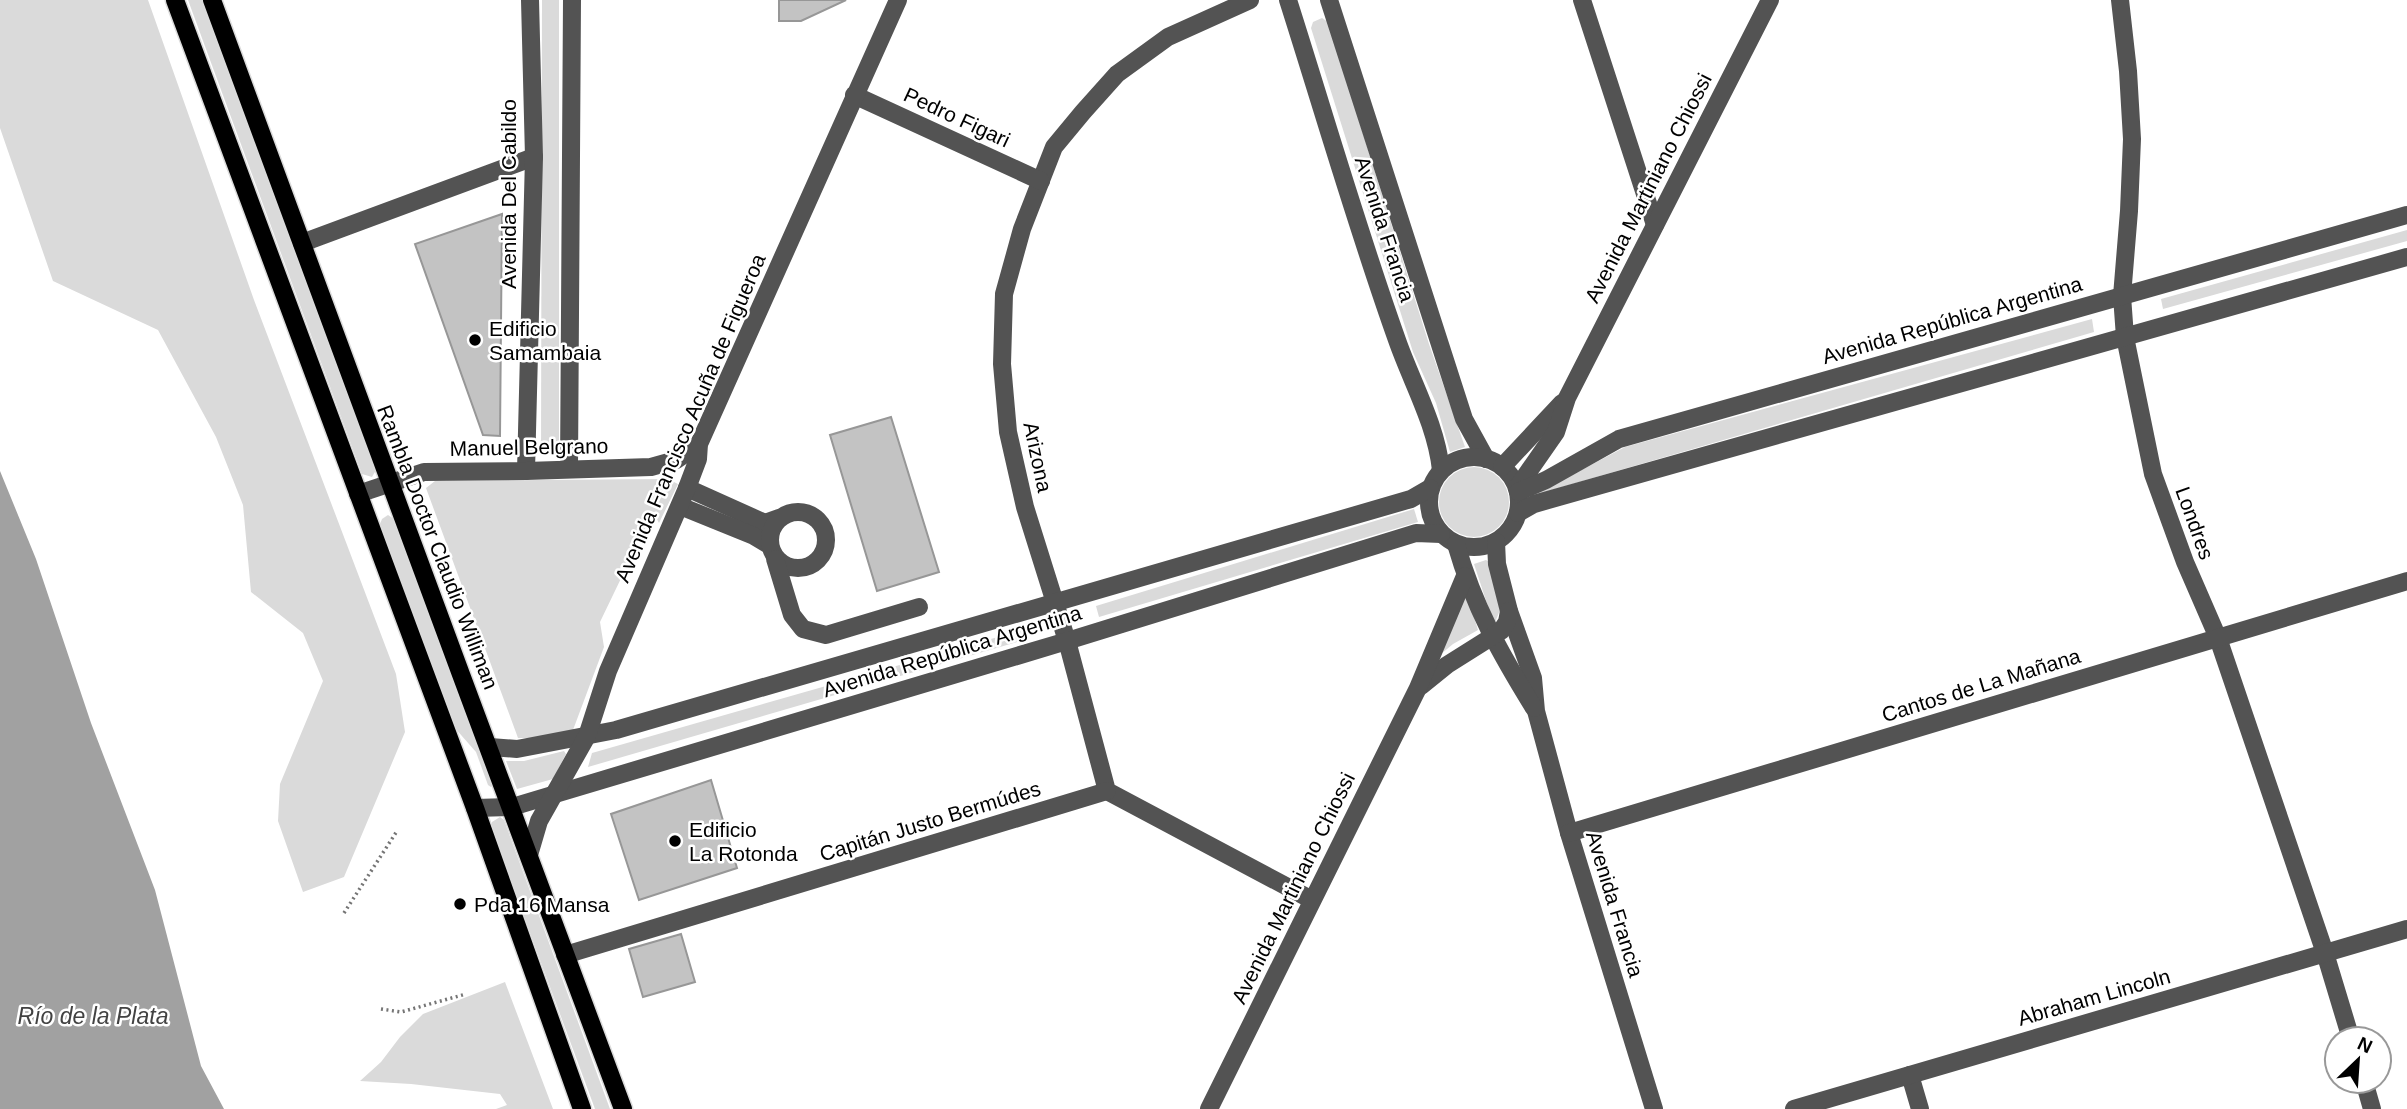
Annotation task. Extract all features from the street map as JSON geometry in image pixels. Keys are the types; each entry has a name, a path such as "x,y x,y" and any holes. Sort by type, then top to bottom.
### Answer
{"main road":[{"path":"175,0 475,808 582,1109"},
{"name":"Rambla Doctor Claudio Williman","path":"212,0 623,1109"}],"street":[{"name":"Avenida Del Cabildo","path":"526,471 534,157 530,0"},
{"path":"569,469 572,0"},
{"name":"Avenida Francisco Acuña de Figueroa","path":"529,855 539,821 587,736 608,671 687,488 698,459 699,444 898,0"},
{"name":"Arizona","path":"1107,791 1056,604 1025,507 1008,432 1002,364 1004,294 1022,229 1054,148 1117,74 1168,37 1250,0"},
{"name":"Avenida Francia","path":"1288,0 1397,342 1439,450 1441,470"},
{"name":"Avenida Francia","path":"1329,0 1464,419 1486,459"},
{"path":"1582,0 1655,225"},
{"name":"Avenida Martiniano Chiossi","path":"1517,490 1556,432 1567,398 1770,0"},
{"name":"Londres","path":"2120,0 2132,139 2122,296 2126,337 2153,474 2185,562 2218,638 2347,1025"},
{"name":"Pedro Figari","path":"855,95 1041,181"},
{"path":"302,243 534,157"},
{"name":"Avenida República Argentina","path":"1517,490 1546,480 1619,439 2407,215"},
{"path":"1518,513 1534,504 2407,257"},
{"name":"Avenida Martiniano Chiossi","path":"1502,467 1567,398"},
{"name":"Manuel Belgrano","path":"358,494 424,472 651,467 676,460 699,444"},
{"path":"1464,458 1486,459 1502,467 1517,490 1518,513 1510,530 1496,542 1476,548 1456,544 1441,534 1429,512 1430,488 1441,470 1452,462 1464,458"},
{"path":"680,506 754,536 788,567 803,569 816,563 825,551 827,536 820,522 808,513 793,512 765,523 687,488"},
{"name":"Avenida República Argentina","path":"490,747 517,749 630,726 1411,499 1430,488"},
{"path":"779,518 771,530 772,552 792,615 803,628 826,635 919,607"},
{"name":"Avenida República Argentina","path":"475,808 512,807 1416,533 1441,534"},
{"name":"Avenida Francia","path":"1496,542 1497,564 1509,611 1533,678 1536,711 1569,833 1654,1109"},
{"name":"Avenida Francia","path":"1456,544 1465,576 1492,639 1536,711"},
{"name":"Avenida Martiniano Chiossi","path":"1205,1107 1418,688 1465,576"},
{"name":"Cantos de La Mañana","path":"1569,833 2407,581"},
{"name":"Avenida Martiniano Chiossi","path":"1418,688 1447,665 1492,639 1507,622 1509,611"},
{"path":"1107,791 1312,900"},
{"name":"Capitán Justo Bermúdes","path":"565,955 1107,791"},
{"name":"Abraham Lincoln","path":"1794,1109 2407,929"},
{"path":"1910,1075 1920,1109"}],"path":[{"path":"344,913 397,831"},
{"path":"380,1009 401,1012 466,994"}],"shaded area":[{"path":"0,0 148,0 254,300 396,674 405,732 344,877 303,892 278,821 280,784 323,681 303,633 251,592 243,505 216,437 158,330 53,281 0,128"},
{"path":"188,0 204,0 376,470 372,477 362,474"},
{"path":"542,0 559,0 559,452 541,452"},
{"path":"1322,18 1328,22 1429,344 1465,447 1450,452 1436,403 1413,352 1311,28 1313,22"},
{"path":"2407,230 2407,241 2163,309 2161,299"},
{"path":"2092,319 2094,332 1531,496 1531,493 1553,485 1625,447"},
{"path":"1474,467 1493,473 1503,483 1509,502 1503,521 1493,531 1474,537 1455,531 1445,521 1439,502 1445,483 1455,473"},
{"path":"668,479 678,484 659,523 653,512 600,622 604,647 573,730 518,738 426,488 435,481"},
{"path":"1414,509 1418,522 1099,617 1096,606"},
{"path":"388,515 394,519 493,785 491,787 476,752 454,727 380,524"},
{"path":"1486,560 1489,562 1500,610 1494,625 1474,564"},
{"path":"1467,594 1478,630 1453,644 1435,659"},
{"path":"1022,630 1024,640 588,767 592,753"},
{"path":"564,751 566,754 553,779 517,789 506,761 524,761"},
{"path":"500,817 504,820 610,1109 595,1109 491,827 492,822"},
{"path":"505,982 553,1109 496,1109 507,1105 500,1094 360,1081 381,1062 400,1037 423,1014"}],"water":[{"name":"Río de la Plata","path":"0,471 36,559 91,723 155,890 201,1066 224,1109 0,1109"}],"building":[{"path":"779,0 846,0 801,21 779,21"},
{"name":"Edificio Samambaia","path":"502,214 500,436 483,435 415,244"},
{"path":"891,417 939,572 877,591 830,435"},
{"name":"Edificio La Rotonda","path":"711,780 737,868 639,900 611,814"},
{"path":"681,934 695,982 643,997 629,949"}],"place":[{"name":"Edificio Samambaia","path":"475,340"},
{"name":"Edificio La Rotonda","path":"675,841"},
{"name":"Pda 16 Mansa","path":"460,904"}]}
